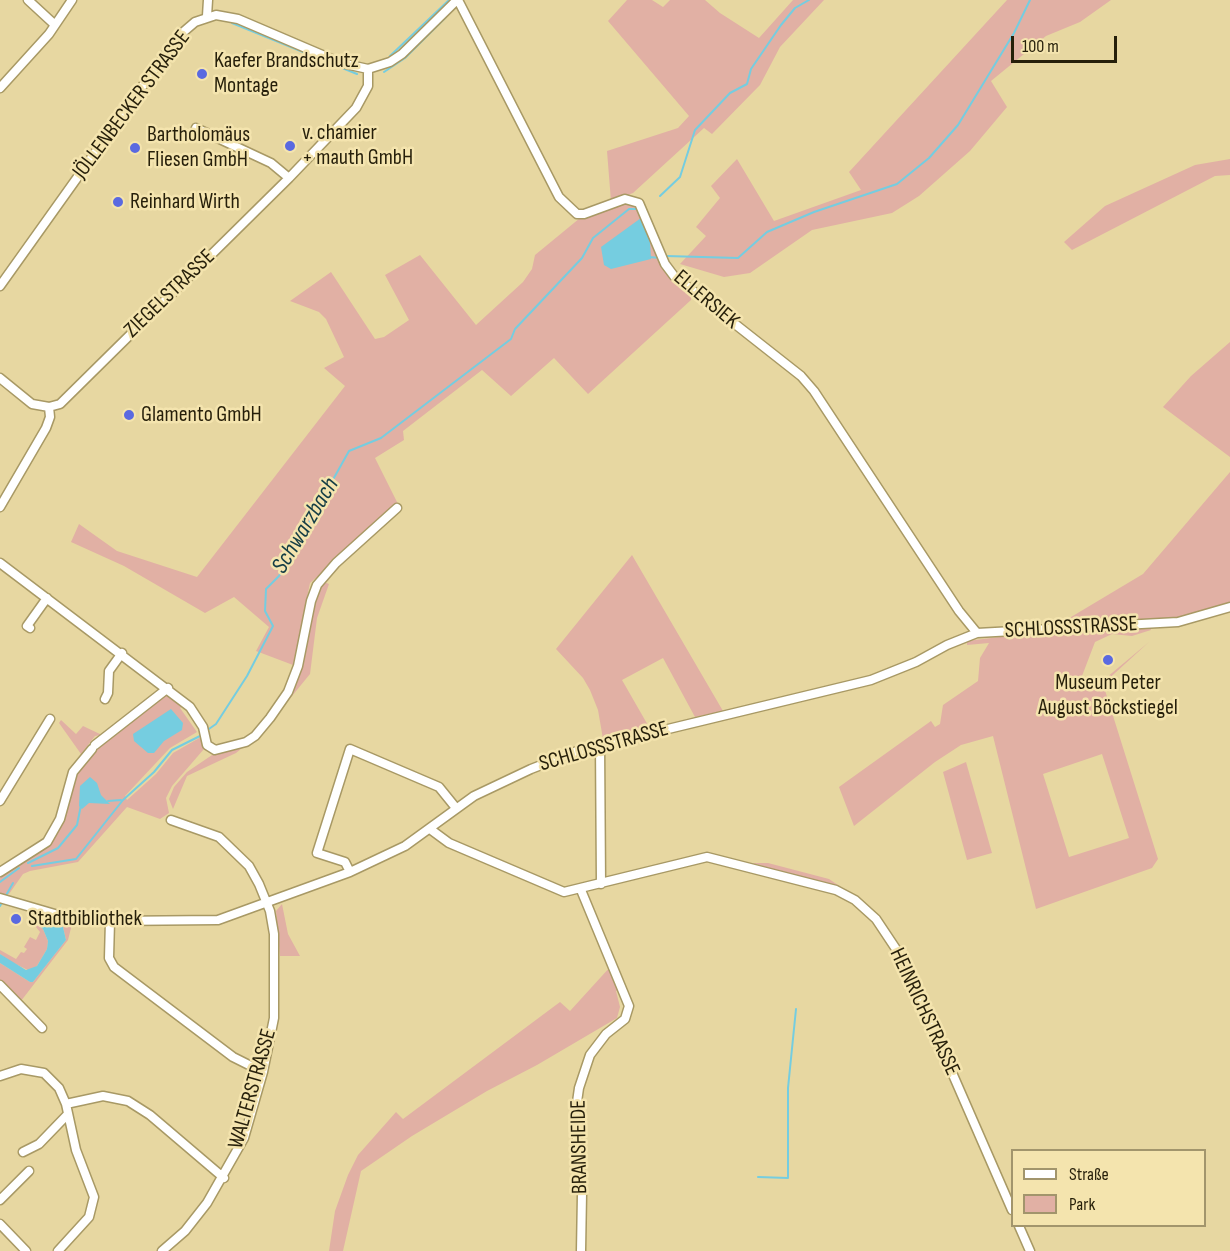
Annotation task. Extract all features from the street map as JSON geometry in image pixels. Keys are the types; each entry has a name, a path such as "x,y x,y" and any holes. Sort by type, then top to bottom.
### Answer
{"street":[{"path":"28,0 54,24"},
{"path":"0,88 49,34 72,0"},
{"path":"368,69 390,62 402,54 457,0"},
{"name":"ELLERSIEK","path":"457,0 559,196 577,214 584,214 625,199 639,203 662,258 674,276 801,376 814,391 959,611 977,633"},
{"path":"205,1 207,16"},
{"name":"JÖLLENBECKER STRASSE","path":"0,286 181,34 195,22 207,16 238,19 341,63 368,69"},
{"name":"ZIEGELSTRASSE","path":"49,407 60,404 289,178 356,108 368,86 368,69"},
{"path":"196,128 271,163 289,178"},
{"path":"0,378 32,404 49,407 50,417 46,428 0,507"},
{"path":"0,563 122,653 190,707 203,727 209,748 215,750 246,742 263,727 288,692 295,675 311,601 317,585 336,563 397,508"},
{"path":"30,628 27,626 47,598"},
{"name":"SCHLOSSSTRASSE","path":"0,898 11,899 72,919 218,920 350,872 405,846 430,830 456,808 500,782 600,744 871,680 977,633 1168,623 1198,618 1230,607"},
{"path":"105,699 108,693 109,671 122,653"},
{"path":"0,872 47,842 60,819 73,772 93,747 168,688"},
{"path":"0,801 50,719"},
{"path":"600,744 601,884"},
{"path":"350,872 345,862 317,853 350,748 440,788 456,808"},
{"name":"WALTERSTRASSE","path":"163,1251 185,1231 224,1178 244,1138 263,1072 274,1018 275,949 267,902 249,866 213,833 189,828 171,820"},
{"name":"HEINRICHSTRASSE","path":"430,830 449,843 555,890 581,890 707,857 827,887 855,900 876,919 902,958 1011,1208"},
{"name":"BRANSHEIDE","path":"581,890 629,1006 625,1019 606,1034 590,1055 579,1088 575,1116 582,1194 581,1251"},
{"path":"110,921 109,958 114,967 232,1057 263,1072"},
{"path":"0,986 42,1028"},
{"path":"0,1076 21,1069 44,1073 59,1088 66,1104 76,1150 93,1189 93,1207 80,1229 58,1251"},
{"path":"66,1104 103,1096 128,1101 150,1115 224,1178"},
{"path":"22,1152 39,1144 68,1114"},
{"path":"0,1200 29,1171"},
{"path":"1019,1227 1030,1251"},
{"path":"2,1230 26,1251"}],"green space":[{"path":"627,0 652,0 663,7 670,0 705,0 720,13 759,38 793,0 824,0 780,47 760,85 712,134 704,128 633,193 611,201 607,151 678,128 689,116 608,21"},
{"path":"1007,0 1111,0 1080,22 1046,36 991,81 1007,107 970,151 919,196 892,213 812,230 750,273 724,277 680,264 706,236 696,227 720,198 711,186 737,159 774,221 861,190 849,172"},
{"path":"1230,159 1230,175 1215,176 1072,250 1064,242 1105,206 1195,165"},
{"path":"628,203 638,206 650,229 661,265 691,295 691,300 588,394 554,358 511,396 482,370 403,431 404,440 375,458 398,504 310,583 293,665 256,651 269,627 234,597 205,613 124,566 71,542 79,524 117,551 197,577 345,386 324,368 344,357 326,319 319,312 290,301 331,272 375,339 384,337 409,320 385,275 420,255 476,325 523,282 532,269 535,255 580,218"},
{"path":"1230,342 1230,457 1163,407 1191,376"},
{"path":"1230,472 1230,604 1177,619 1061,623 1143,574"},
{"path":"632,555 723,711 695,717 663,658 622,680 649,727 603,739 598,710 590,690 583,678 556,649"},
{"path":"324,582 329,584 317,618 310,674 274,718 291,693 314,601"},
{"path":"1151,627 1151,630 1132,636 1112,634 1095,642 1082,676 1091,686 1100,683 1149,642 1103,684 1158,859 1152,868 1036,909 993,736 961,745 935,762 854,826 839,787 931,721 935,727 940,724 943,705 978,681 980,658 989,643 967,645 967,641 1032,633","holes":["1102,754 1129,838 1069,857 1043,774"]},
{"path":"175,696 185,705 180,708 197,732 170,748 125,796 127,800 156,774 173,753 201,737 204,749 172,786 166,798 169,813 160,819 127,807 78,862 30,871 23,874 9,894 0,894 0,876 48,844 75,774 112,733 157,698"},
{"path":"61,720 76,734 83,726 102,735 95,736 81,754 59,723"},
{"path":"247,744 236,753 187,776 173,809 169,799 174,787 187,772 215,753"},
{"path":"966,762 992,853 967,860 943,772"},
{"path":"752,863 768,863 829,879 847,891"},
{"path":"282,904 288,934 300,956 280,956 276,911"},
{"path":"36,914 72,924 68,940 21,1001 0,981 0,963 33,982 66,940 63,927"},
{"path":"33,919 43,929 48,941 47,949 37,966 30,971 9,961 0,954 0,950 16,959 21,952 24,953 27,949 24,947 30,937 36,940 40,932 31,921"},
{"path":"611,966 620,989 616,991 620,1007 617,1018 537,1065 487,1091 412,1136 361,1171 343,1251 329,1251 335,1211 348,1175 358,1155 396,1112 403,1119 560,1002 570,1011"}],"water":[{"path":"641,218 650,242 651,259 611,269 604,265 601,247"},
{"path":"171,709 183,723 182,730 164,741 154,753 148,753 134,741 133,734"},
{"path":"90,777 97,783 101,795 110,804 89,803 82,809 79,806 80,786"},
{"path":"35,915 63,927 66,940 33,982 30,982 0,963 0,954 26,970 37,966 47,949 48,941 43,929 33,919"}],"waterway":[{"path":"390,56 449,0"},
{"name":"Schwarzbach","path":"660,196 680,177 695,130 730,93 747,84 751,69 781,25 795,8 809,0"},
{"path":"666,256 738,258 767,232 814,212 897,184 929,158 958,125 1014,33 1030,0"},
{"path":"384,72 405,58 446,17"},
{"path":"232,23 357,74"},
{"name":"Schwarzbach","path":"206,731 216,724 247,676 273,626 265,611 266,589 279,576 349,451 381,438 511,339 515,329 582,258 593,238 629,209 639,209"},
{"name":"Schwarzbach","path":"649,257 660,258"},
{"name":"Schwarzbach","path":"32,866 76,859 123,800 154,772 172,750 202,735"},
{"path":"108,801 121,800"},
{"path":"28,863 58,848 77,825 81,805"},
{"path":"0,882 19,868"},
{"name":"Schwarzbach","path":"0,906 13,883"},
{"path":"758,1177 788,1178 788,1088 796,1009"}],"place":[{"name":"Kaefer Brandschutz Montage","path":"202,74"},
{"name":"v. chamier + mauth GmbH","path":"290,146"},
{"name":"Bartholomäus Fliesen GmbH","path":"135,148"},
{"name":"Reinhard Wirth","path":"118,202"},
{"name":"Glamento GmbH","path":"129,415"},
{"name":"Museum Peter August Böckstiegel","path":"1108,660"},
{"name":"Stadtbibliothek","path":"16,919"}]}
